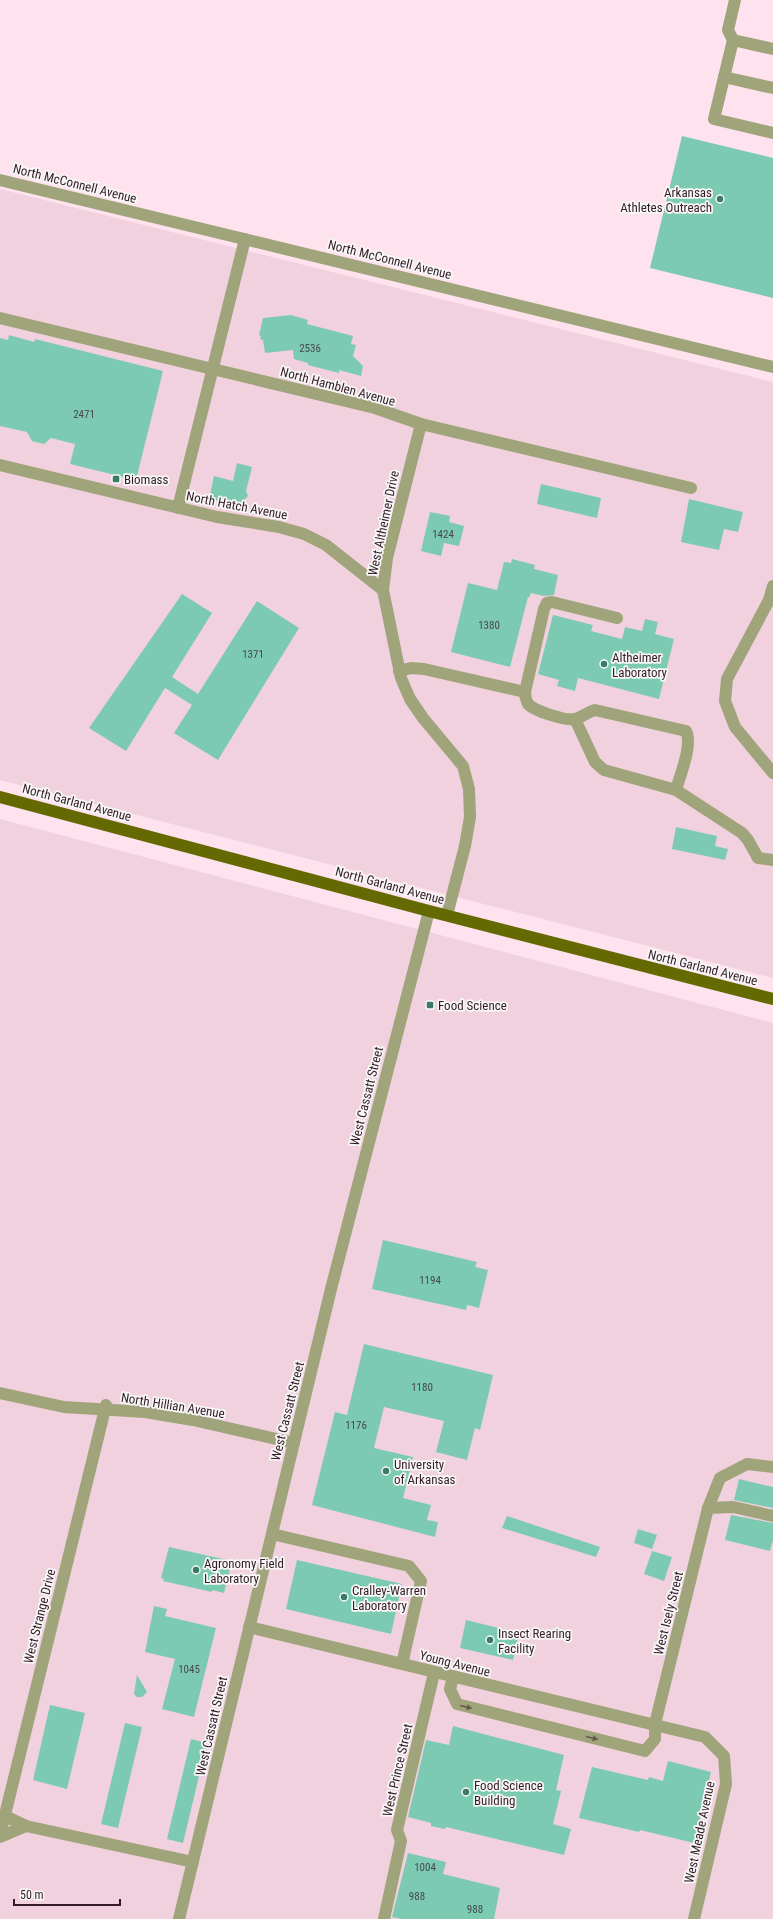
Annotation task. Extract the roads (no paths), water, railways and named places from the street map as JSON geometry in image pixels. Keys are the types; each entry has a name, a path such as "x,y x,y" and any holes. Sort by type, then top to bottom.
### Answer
{"main road":[{"name":"North Garland Avenue","path":"0,797 429,911 773,999"}],"street":[{"path":"735,0 728,30 733,40 714,119 773,132"},
{"path":"733,40 773,49"},
{"path":"724,77 773,88"},
{"name":"North McConnell Avenue","path":"0,180 773,366"},
{"path":"178,508 245,239"},
{"name":"North Hamblen Avenue","path":"0,318 375,408 421,424 691,488"},
{"name":"West Altheimer Drive","path":"421,424 387,558 383,590 399,671 410,699 423,718 462,766 469,789 470,817 465,846 447,915"},
{"name":"North Hatch Avenue","path":"0,465 217,517 279,527 304,534 326,545 383,590"},
{"path":"773,586 769,600 727,679 725,701 735,727 773,773"},
{"path":"617,618 552,602 547,603 544,609 525,692 528,703 536,710 575,719 595,710 686,731 688,746 676,790"},
{"path":"399,671 410,668 424,669 525,692"},
{"path":"575,719 595,762 599,767 604,770 676,790 742,834 748,840 758,858 773,860"},
{"name":"West Cassatt Street","path":"179,1919 331,1289 429,911"},
{"name":"North Hillian Avenue","path":"0,1393 64,1407 105,1407 193,1420 294,1443"},
{"name":"West Strange Drive","path":"0,1836 105,1407"},
{"name":"West Isely Street","path":"453,1677 450,1689 456,1704 645,1751 655,1739 655,1724 708,1508 720,1478 747,1464 773,1467"},
{"path":"708,1508 733,1507 773,1516"},
{"path":"272,1534 409,1566 421,1581 402,1664"},
{"name":"Young Avenue","path":"249,1627 434,1673 655,1724"},
{"name":"West Prince Street","path":"384,1919 401,1841 397,1830 434,1673"},
{"name":"West Meade Avenue","path":"655,1724 705,1737 724,1756 726,1784 694,1919"},
{"path":"4,1816 26,1826 193,1862"},
{"path":"0,1836 26,1826"}],"place":[{"name":"Arkansas Athletes Outreach","path":"720,199"},
{"name":"Biomass","path":"116,479"},
{"name":"Altheimer Laboratory","path":"604,664"},
{"name":"Food Science","path":"430,1005"},
{"name":"University of Arkansas","path":"386,1471"},
{"name":"Agronomy Field Laboratory","path":"196,1570"},
{"name":"Cralley-Warren Laboratory","path":"344,1597"},
{"name":"Insect Rearing Facility","path":"490,1640"},
{"name":"Food Science Building","path":"466,1792"}]}
